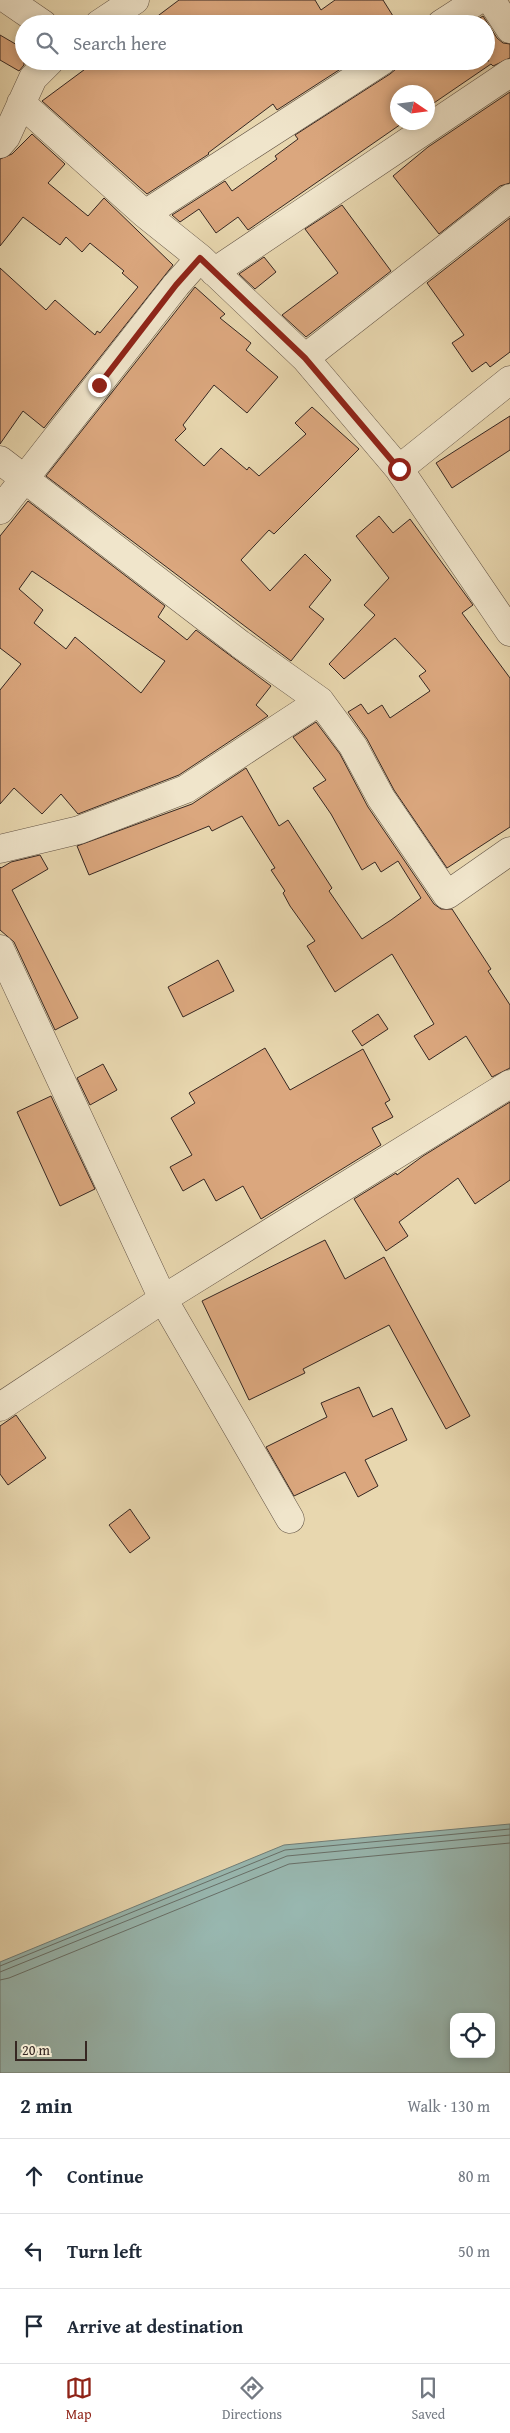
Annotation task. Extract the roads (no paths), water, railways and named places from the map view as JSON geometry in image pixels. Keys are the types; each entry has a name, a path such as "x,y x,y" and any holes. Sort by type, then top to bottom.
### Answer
{"street":[{"path":"8,0 30,15"},
{"path":"112,15 135,0"},
{"path":"455,15 478,0"},
{"path":"491,0 510,29"},
{"path":"0,144 33,78 41,70"},
{"path":"145,214 368,70"},
{"path":"0,510 111,371 176,285 510,73"},
{"path":"21,102 145,214 207,265 305,358 399,469 510,632"},
{"path":"305,358 510,198"},
{"path":"399,469 510,380"},
{"path":"0,460 240,644 320,701 353,746 380,798 447,895 510,852"},
{"path":"0,849 79,830 186,789 320,701"},
{"path":"0,949 163,1299 290,1519"},
{"path":"0,1407 163,1299 510,1084"}],"water":[{"path":"510,1824 510,2073 0,2073 0,1962 284,1845"}]}
